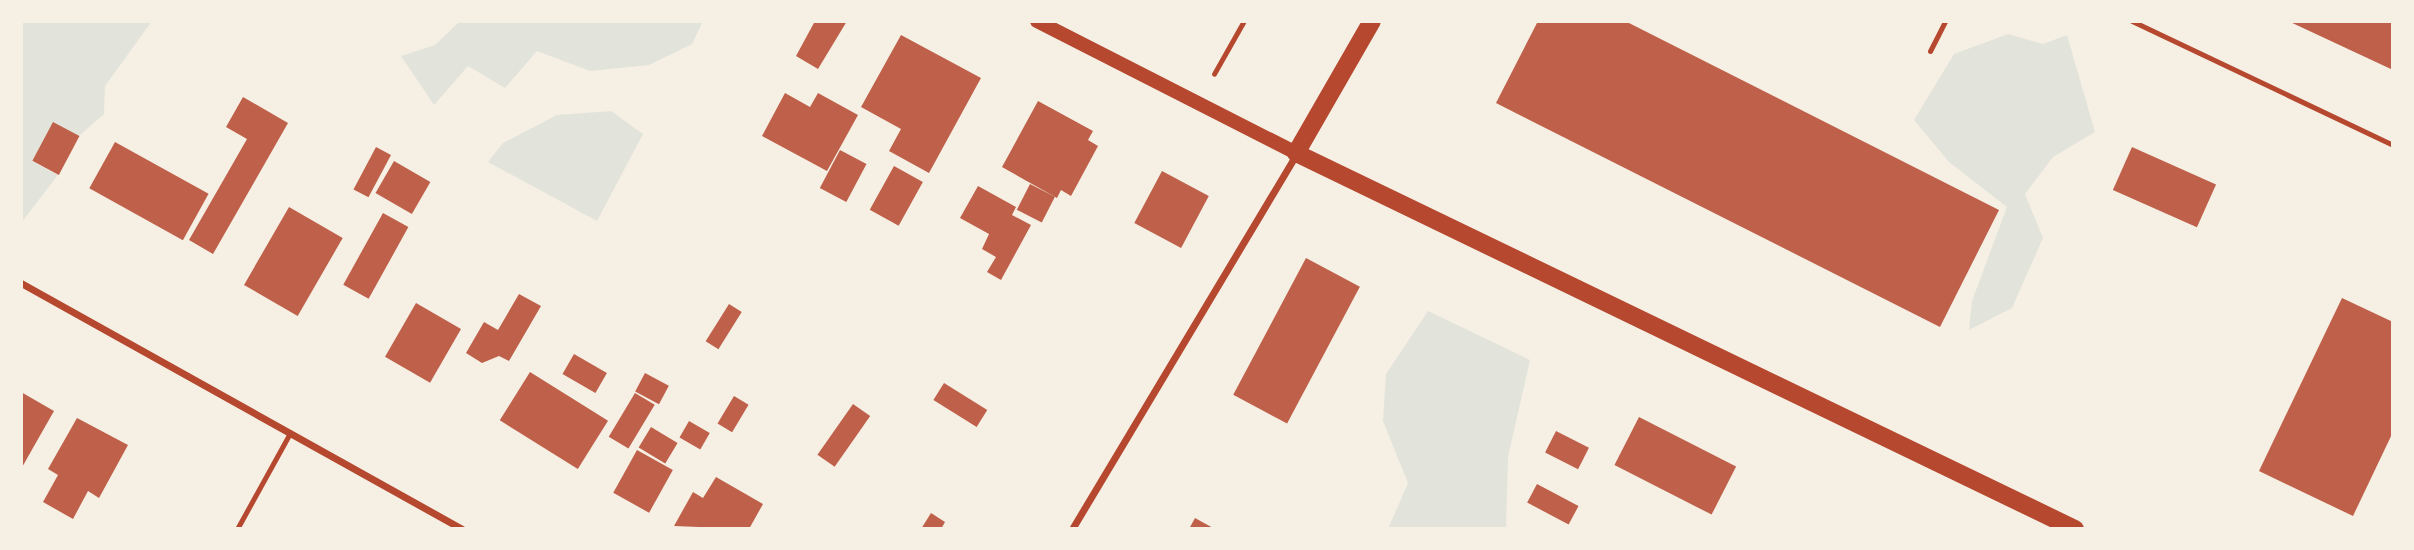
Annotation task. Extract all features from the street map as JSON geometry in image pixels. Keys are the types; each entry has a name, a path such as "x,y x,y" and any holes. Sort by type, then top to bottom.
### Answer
{"main road":[{"path":"1037,21 1296,153 2075,529"},
{"path":"1296,153 1372,21"}],"street":[{"path":"1072,529 1296,153"},
{"path":"21,283 462,529"}],"lane":[{"path":"1930,51 1945,21"},
{"path":"2132,21 2393,145"},
{"path":"237,529 290,433"}],"path":[{"path":"1209,83 1244,21"}],"shaded area":[{"path":"21,21 152,21 105,86 104,114 79,136 53,123 32,161 58,175 21,223"},
{"path":"460,21 703,21 692,44 649,65 590,71 537,51 505,88 468,66 434,105 401,56 435,45"},
{"path":"2008,34 2043,44 2067,35 2095,132 2053,157 2025,194 2043,238 2012,308 1969,330 1972,301 2007,207 1949,162 1914,120 1954,54"},
{"path":"611,111 643,134 597,221 488,162 503,143 557,115"},
{"path":"1428,311 1530,360 1508,457 1506,529 1388,529 1408,483 1383,421 1386,374"}],"building":[{"path":"815,21 847,21 818,69 796,56"},
{"path":"1538,21 1625,21 1999,210 1940,327 1496,103"},
{"path":"2288,21 2393,21 2393,70"},
{"path":"901,35 981,78 929,173 889,151 901,129 861,107"},
{"path":"785,93 810,107 818,93 858,115 827,171 762,136"},
{"path":"243,97 288,123 213,254 189,240 247,139 226,127"},
{"path":"1038,101 1093,131 1088,140 1098,146 1071,196 1061,190 1057,198 1002,167"},
{"path":"53,122 79,136 59,175 32,161"},
{"path":"115,142 209,194 183,240 89,188"},
{"path":"376,147 391,155 368,197 353,189"},
{"path":"2132,147 2216,184 2197,227 2113,190"},
{"path":"840,150 866,164 846,202 820,188"},
{"path":"394,161 430,182 412,214 376,193"},
{"path":"894,166 923,182 899,226 870,210"},
{"path":"1162,171 1209,196 1181,248 1134,223"},
{"path":"1030,184 1055,197 1042,223 1017,210"},
{"path":"978,186 1016,207 1012,215 1031,225 1001,280 987,272 996,257 982,249 989,234 960,218"},
{"path":"289,207 343,238 298,316 244,285"},
{"path":"383,213 408,227 369,299 343,285"},
{"path":"1306,258 1360,287 1287,423 1233,395"},
{"path":"519,294 541,306 509,361 499,356 482,363 466,353 484,322 498,330"},
{"path":"2342,298 2393,322 2393,432 2353,516 2259,471"},
{"path":"416,303 461,329 430,383 385,357"},
{"path":"729,304 742,312 718,349 706,341"},
{"path":"574,354 607,373 595,393 562,374"},
{"path":"530,372 608,421 578,469 500,420"},
{"path":"645,373 669,386 659,404 635,392"},
{"path":"944,383 987,410 977,427 933,400"},
{"path":"21,392 54,411 21,469"},
{"path":"635,393 655,405 628,449 609,437"},
{"path":"734,396 749,405 732,432 718,423"},
{"path":"853,404 870,416 835,467 817,455"},
{"path":"1639,417 1736,466 1712,515 1614,465"},
{"path":"77,418 128,445 99,498 88,491 73,519 43,502 58,475 48,469"},
{"path":"689,421 710,433 700,449 680,437"},
{"path":"651,427 678,443 665,464 639,448"},
{"path":"1556,431 1589,448 1578,469 1545,452"},
{"path":"637,450 673,470 649,513 613,493"},
{"path":"716,477 763,504 749,529 674,526 693,492 703,498"},
{"path":"1537,484 1578,506 1569,525 1527,503"},
{"path":"931,513 945,522 941,529 921,529"},
{"path":"1195,518 1215,529 1189,529"}]}
